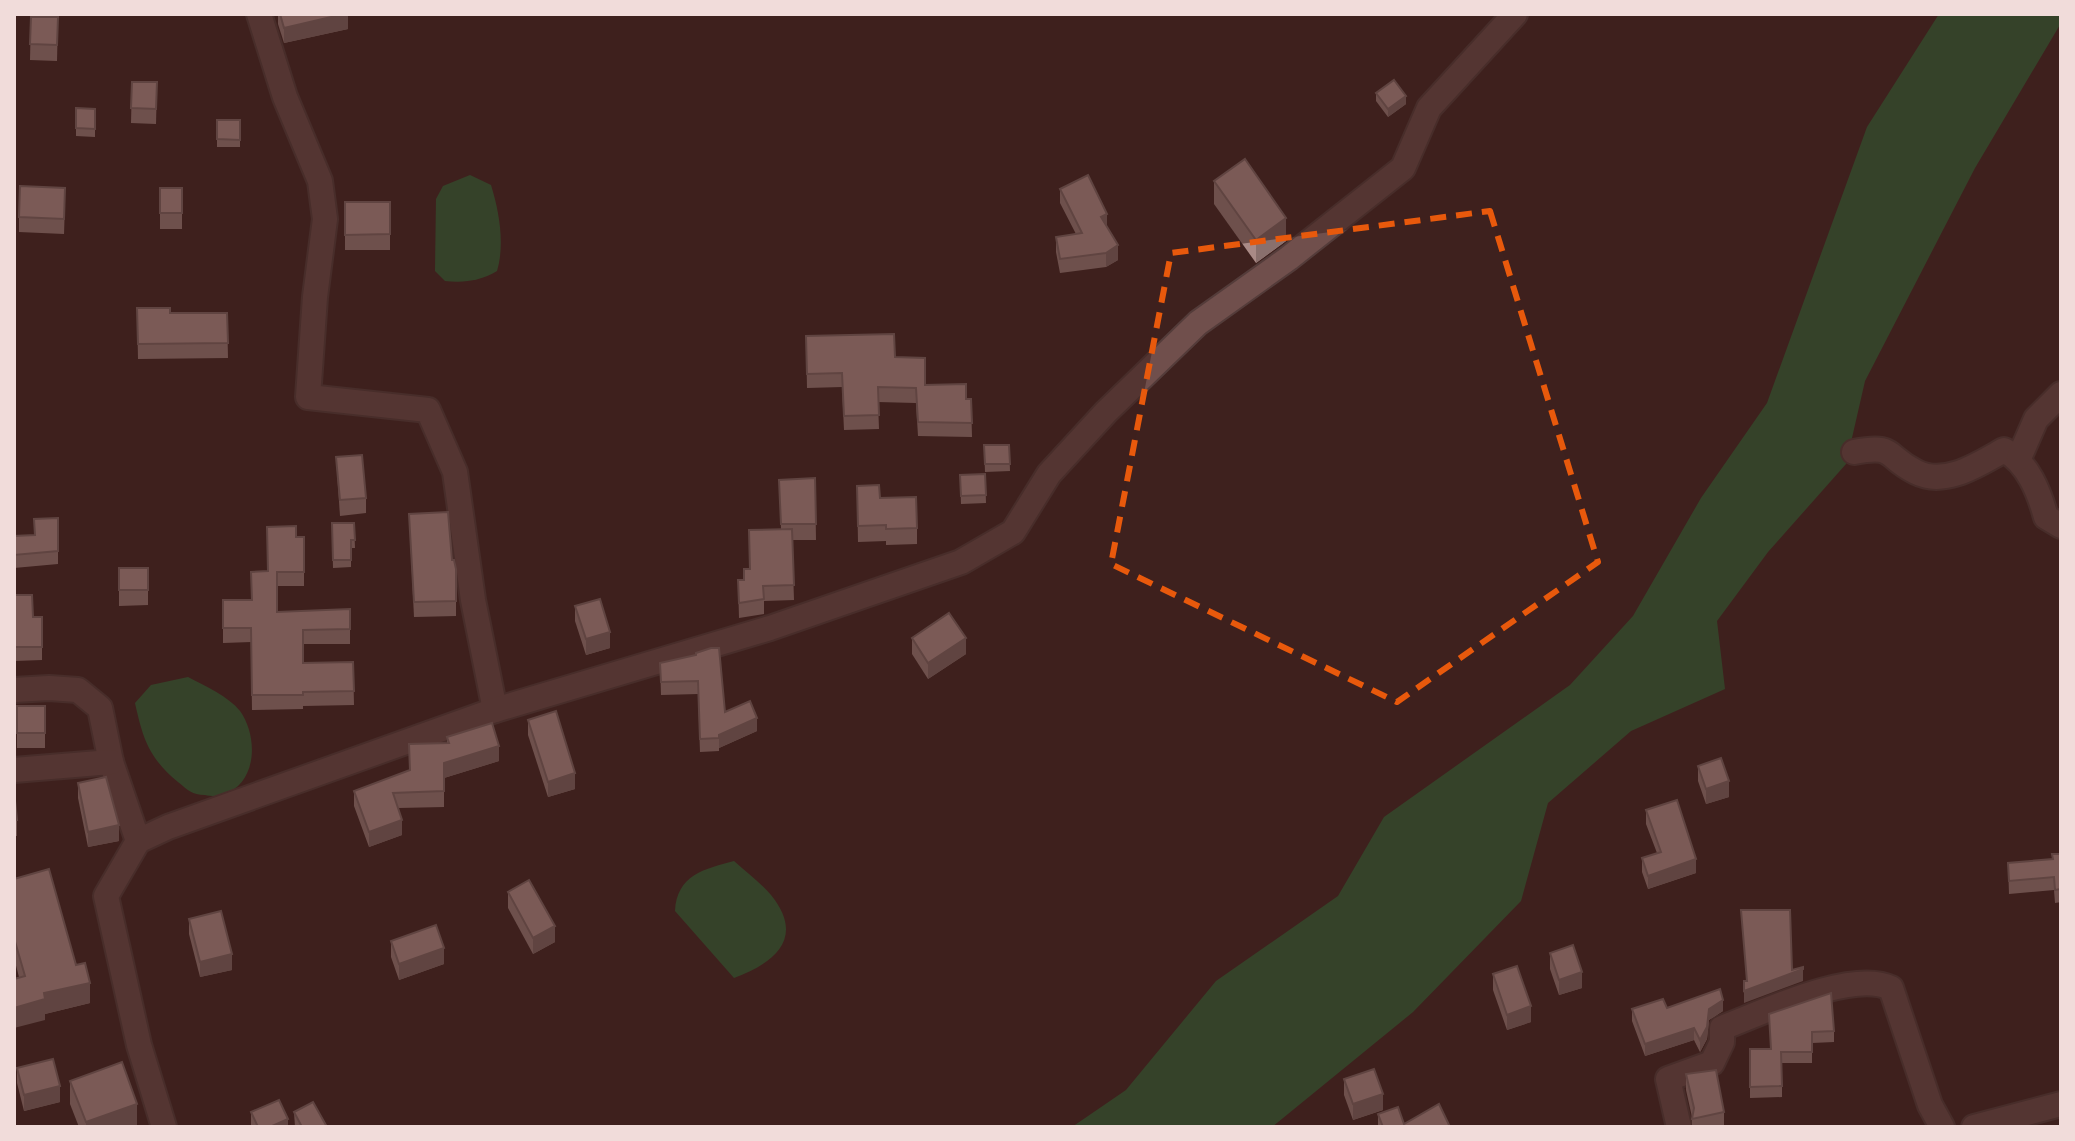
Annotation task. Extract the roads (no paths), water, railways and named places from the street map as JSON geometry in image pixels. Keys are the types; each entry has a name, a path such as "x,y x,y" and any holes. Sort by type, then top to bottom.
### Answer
{"street":[{"path":"259,14 285,97 320,181 325,219 315,297 308,397 428,410 455,472 473,600 495,710"},
{"path":"164,1127 139,1045 106,896 138,841 168,827 495,710 785,623 961,562 1013,532 1049,474 1106,412 1198,323 1289,258 1403,168 1429,108 1515,14"},
{"path":"2019,458 2036,419 2061,394"},
{"path":"1854,452 1877,448 1890,453 1918,474 1939,477 1967,470 2004,450 2019,458 2042,502 2046,517 2061,526"},
{"path":"14,690 78,690 100,708 111,762 138,841"},
{"path":"14,770 111,762"},
{"path":"1679,1127 1668,1079 1712,1063 1722,1042 1722,1028 1795,1000 1845,985 1878,981 1891,988 1930,1105 1942,1127"},
{"path":"1974,1127 2061,1104"}]}
